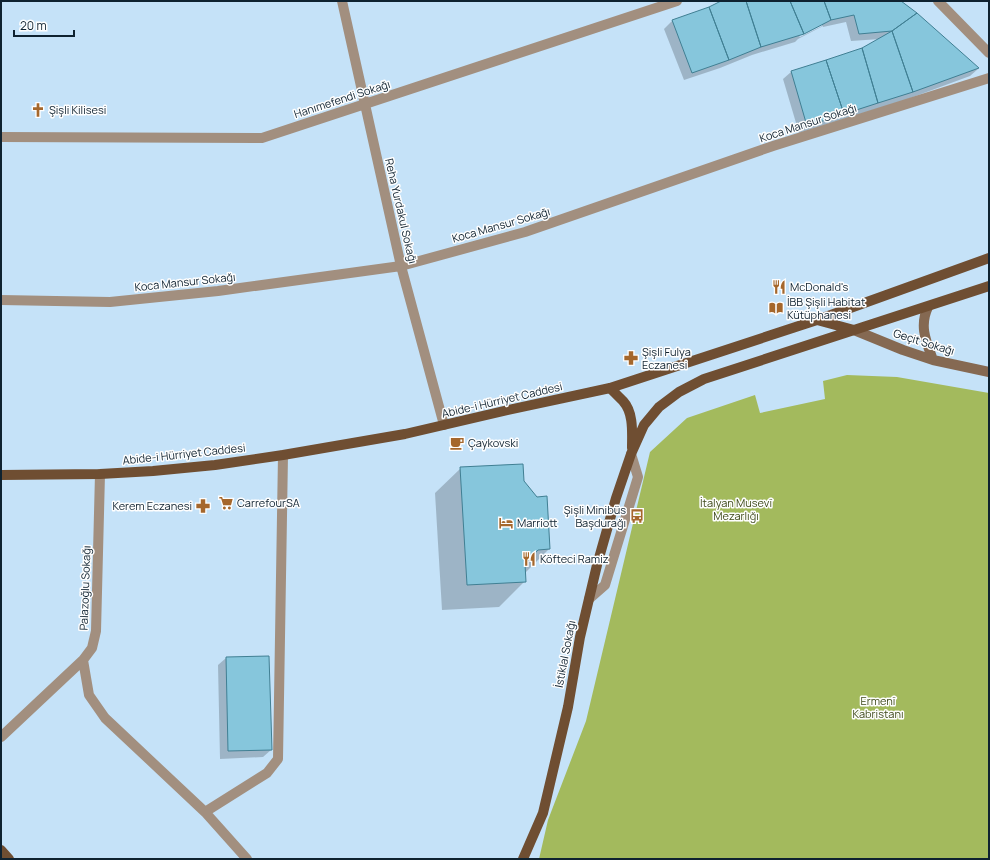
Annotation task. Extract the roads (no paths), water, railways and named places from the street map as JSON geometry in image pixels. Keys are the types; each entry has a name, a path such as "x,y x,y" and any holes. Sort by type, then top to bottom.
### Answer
{"main road":[{"name":"Abide-i Hürriyet Caddesi","path":"1,475 100,474 215,465 405,434 610,388 816,320 989,258"},
{"path":"631,454 644,425 659,407 679,392 704,379 989,286"},
{"path":"928,307 924,315 923,328 933,360"},
{"path":"816,320 854,330"},
{"name":"Geçit Sokağı","path":"854,330 903,350 933,360 989,372"},
{"path":"610,388 624,402 630,414 632,430 631,454"},
{"name":"İstiklal Sokağı","path":"523,859 543,813 555,767 568,707 580,637 597,565 631,454"},
{"path":"1,850 9,859"}],"street":[{"name":"Reha Yurdakul Sokağı","path":"342,1 401,266 444,425"},
{"name":"Hanımefendi Sokağı","path":"1,137 262,138 677,1"},
{"path":"938,1 989,53"},
{"name":"Koca Mansur Sokağı","path":"1,300 110,302 218,291 401,266 525,232 773,146 989,78"},
{"path":"589,599 606,584 638,477 631,454"},
{"path":"205,812 267,774 278,759 283,455"},
{"name":"Palazoğlu Sokağı","path":"1,737 83,660 92,648 96,631 100,474"},
{"path":"83,660 89,695 105,718 205,812 247,859"}],"place":[{"name":"Şişli Kilisesi","path":"38,110"},
{"name":"McDonald's","path":"779,287"},
{"name":"İBB Şişli Habitat Kütüphanesi","path":"776,308"},
{"name":"Şişli Fulya Eczanesi","path":"631,358"},
{"name":"Çaykovski","path":"457,443"},
{"name":"CarrefourSA","path":"226,503"},
{"name":"Kerem Eczanesi","path":"203,506"},
{"name":"Şişli Minibüs Başdurağı","path":"637,516"},
{"name":"Marriott","path":"506,523"},
{"name":"Köfteci Ramiz","path":"529,559"}],"park label":[{"name":"İtalyan Musevî Mezarlığı","path":"736,509"},
{"name":"Ermenî Kabristanı","path":"878,707"}]}
